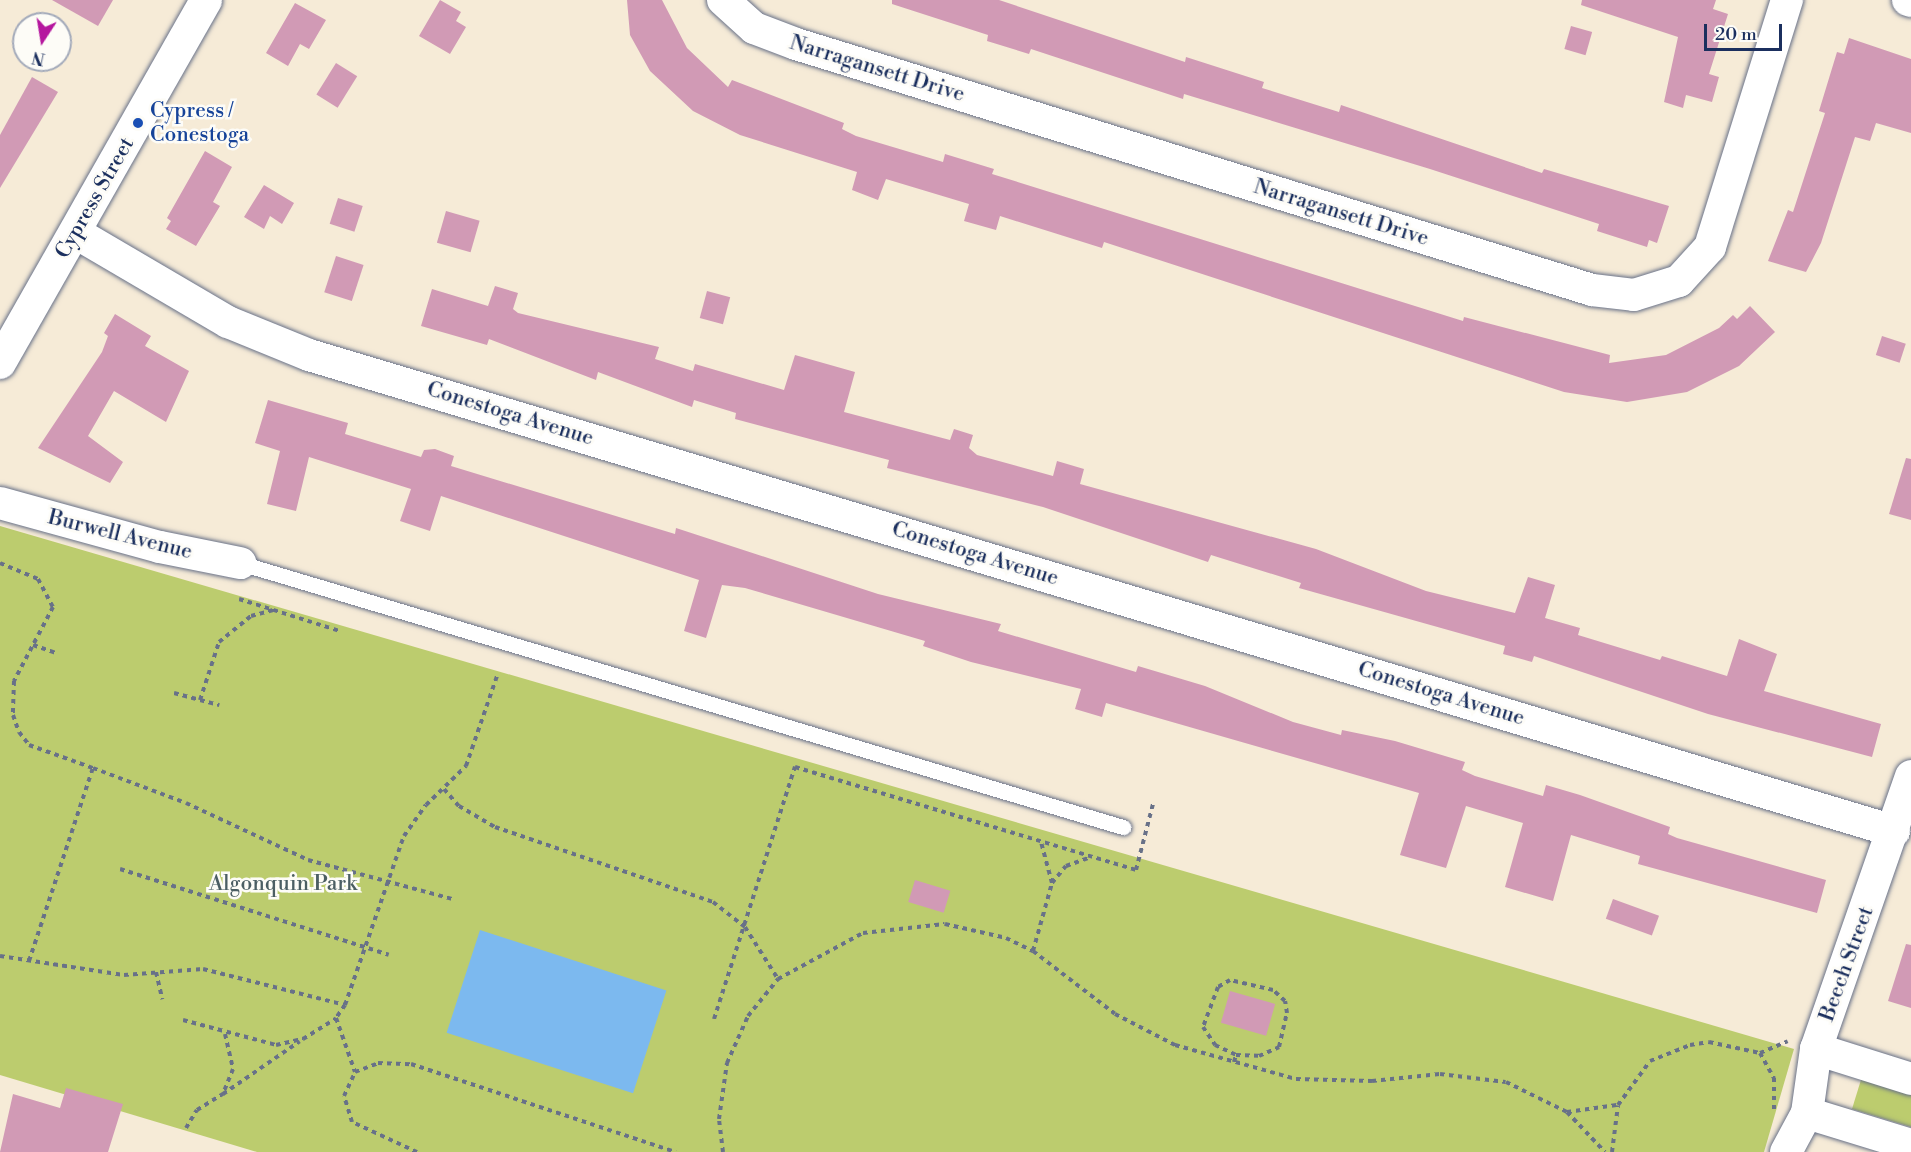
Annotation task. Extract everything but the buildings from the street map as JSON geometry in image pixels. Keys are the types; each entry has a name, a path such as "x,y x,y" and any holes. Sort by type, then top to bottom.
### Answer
{"street":[{"name":"Cypress Street","path":"0,363 76,233 206,0"},
{"name":"Narragansett Drive","path":"723,0 754,28 796,44 1592,290 1634,295 1679,280 1710,247 1787,0"},
{"name":"Conestoga Avenue","path":"76,233 228,322 309,355 1894,831"},
{"name":"Burwell Avenue","path":"0,503 159,547 240,563"},
{"name":"Beech Street","path":"1786,1152 1808,1113 1805,1043 1894,831 1911,776"},
{"path":"1805,1043 1911,1079"},
{"path":"1808,1113 1911,1144"}],"lane":[{"path":"240,563 1123,827"}],"path":[{"path":"0,563 38,579 50,599 50,620 33,645 14,681 13,715 19,732 29,745 186,802 308,860 453,899"},
{"path":"238,599 340,631"},
{"path":"200,700 219,642 251,616 273,610"},
{"path":"33,645 56,653"},
{"path":"186,1128 198,1110 336,1018 345,1005 387,883 411,824 444,789 474,750 497,676"},
{"path":"174,693 219,705"},
{"path":"714,1019 795,767 1136,870 1153,804"},
{"path":"29,961 93,768"},
{"path":"444,789 459,806 495,828 713,902 745,927 778,979"},
{"path":"1041,841 1052,883"},
{"path":"1033,951 1052,883 1066,866 1092,856"},
{"path":"120,869 389,955"},
{"path":"723,1152 719,1119 727,1064 748,1016 778,979 834,945 903,925 977,930 1033,951 1143,1031 1234,1062 1316,1080 1470,1076 1506,1082 1567,1112 1605,1152"},
{"path":"0,956 124,975 218,971 345,1005"},
{"path":"156,972 162,999"},
{"path":"1230,980 1273,990 1287,1006 1279,1047 1259,1056 1236,1055 1215,1045 1203,1027 1218,987 1230,980"},
{"path":"336,1018 355,1072"},
{"path":"183,1020 225,1034 269,1044 303,1039"},
{"path":"223,1095 233,1069 225,1034"},
{"path":"1612,1152 1618,1105 1650,1061 1671,1050 1709,1042 1760,1053 1805,1043"},
{"path":"1760,1053 1774,1078 1772,1119"},
{"path":"1234,1062 1236,1055"},
{"path":"417,1152 352,1122 344,1096 355,1072 378,1063 411,1064 676,1152"},
{"path":"1567,1112 1618,1105"}],"green space":[{"name":"Algonquin Park","path":"0,526 1794,1049 1764,1152 257,1152 0,1075"},
{"path":"1864,1070 1911,1085 1911,1127 1852,1109"}],"water":[{"path":"480,930 666,991 633,1093 447,1033"}],"place":[{"name":"Cypress / Conestoga","path":"138,123"}]}
